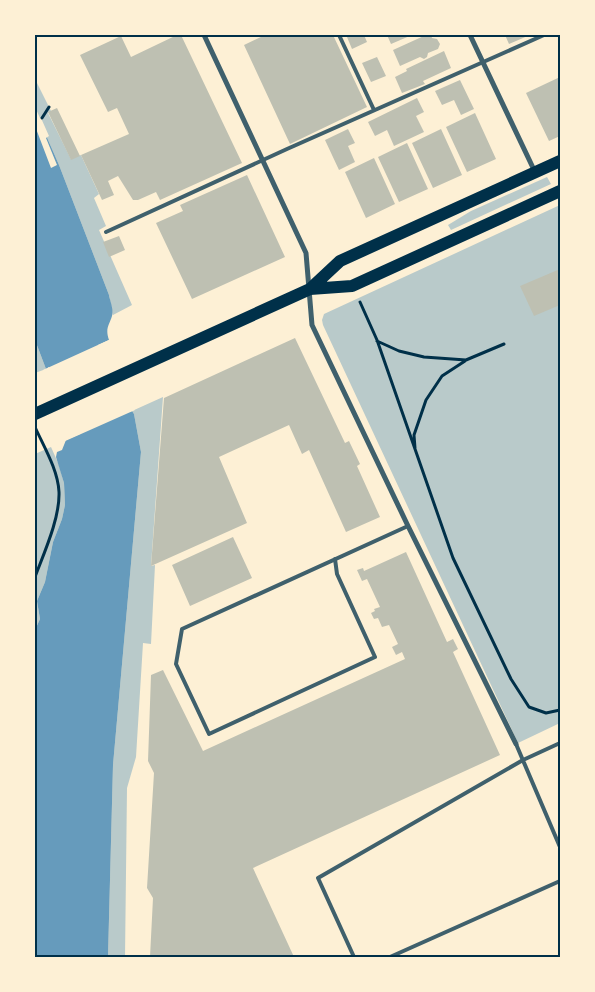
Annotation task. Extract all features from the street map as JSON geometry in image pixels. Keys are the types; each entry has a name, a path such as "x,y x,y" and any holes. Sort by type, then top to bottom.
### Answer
{"main road":[{"path":"35,414 310,289 340,261 560,161"},
{"path":"310,289 352,286 560,191"}],"street":[{"path":"204,35 306,253 312,325 408,526 516,744"},
{"path":"470,35 535,173"}],"lane":[{"path":"339,35 374,110"},
{"path":"106,232 262,160 544,35"},
{"path":"335,559 337,574 375,657 209,734 176,664 182,629 335,559 408,526"},
{"path":"354,957 318,878 523,760 560,743"},
{"path":"516,744 560,847"},
{"path":"390,957 560,881"}],"path":[{"path":"42,118 49,107"},
{"path":"360,302 377,340 454,558 510,679 529,707 546,713 560,710"},
{"path":"377,340 399,351 424,357 466,360"},
{"path":"415,451 414,435 426,400 442,376 466,360 504,344"},
{"path":"35,427 53,469 59,492 56,520 35,577"}],"shaded area":[{"path":"35,79 51,111 48,113 71,159 81,155 99,194 94,198 106,226 99,230 132,305 113,315 109,295 59,165 35,110"},
{"path":"547,177 551,184 451,230 448,225 471,211"},
{"path":"560,205 560,723 518,743 322,320 324,314"},
{"path":"35,340 46,369 35,373"},
{"path":"163,397 151,566 155,565 151,644 143,643 136,757 127,788 125,957 108,957 113,765 141,452 132,411"},
{"path":"51,447 64,483 65,505 53,542 45,582 37,601 40,619 35,630 35,454"}],"water":[{"path":"35,110 59,165 109,295 113,311 107,330 109,340 98,345 129,412 132,411 134,414 141,452 113,765 108,957 35,957 35,630 40,619 37,601 45,582 53,542 65,505 64,483 56,457 57,452 62,450 66,440 80,434 49,367 46,369 35,340"}],"pier":[{"path":"35,107 49,136 46,138 57,165 51,168 35,126"},
{"path":"111,339 110,342 101,346 130,409 133,408 135,410 63,442 65,438 77,433 48,370 43,370"}],"building":[{"path":"177,35 181,35 242,163 160,200 156,192 138,200 133,200 118,176 108,181 114,195 102,200 81,155 129,134 117,108 108,112 80,55 121,36 131,57"},
{"path":"265,35 333,35 367,107 290,144 244,45"},
{"path":"364,35 367,42 352,49 347,37"},
{"path":"387,35 412,35 391,44"},
{"path":"426,35 431,35 432,38 437,39 440,44 438,49 428,53 424,59 420,57 400,66 393,50"},
{"path":"505,35 530,35 509,44"},
{"path":"444,51 451,68 423,81 425,84 402,93 395,77 407,71 406,69"},
{"path":"377,57 386,76 371,82 362,63"},
{"path":"560,77 560,136 549,141 526,93"},
{"path":"460,80 474,109 461,115 454,100 442,105 435,91"},
{"path":"417,98 424,112 416,116 424,132 394,146 387,130 375,136 368,122"},
{"path":"57,108 80,156 71,160 48,112"},
{"path":"475,113 496,159 467,172 446,127"},
{"path":"348,129 355,143 348,146 355,162 339,170 325,140"},
{"path":"441,129 462,175 433,188 412,143"},
{"path":"407,143 428,189 399,202 378,157"},
{"path":"374,158 395,204 366,218 345,172"},
{"path":"247,175 285,257 192,299 156,223 183,211 180,205"},
{"path":"119,236 125,250 109,257 103,242"},
{"path":"560,269 560,305 534,316 520,286"},
{"path":"295,338 345,443 349,441 360,464 357,466 380,517 346,532 309,450 302,454 289,425 219,457 247,523 151,566 164,398"},
{"path":"233,537 252,578 190,606 172,565"},
{"path":"406,552 447,642 453,639 458,649 453,652 500,755 253,868 294,957 150,957 153,898 147,888 154,773 148,761 151,675 163,670 203,751 405,659 402,652 396,655 392,647 398,644 389,625 382,627 378,618 374,619 371,613 375,611 374,609 380,607 367,579 362,581 357,570 363,568 364,571"}]}
